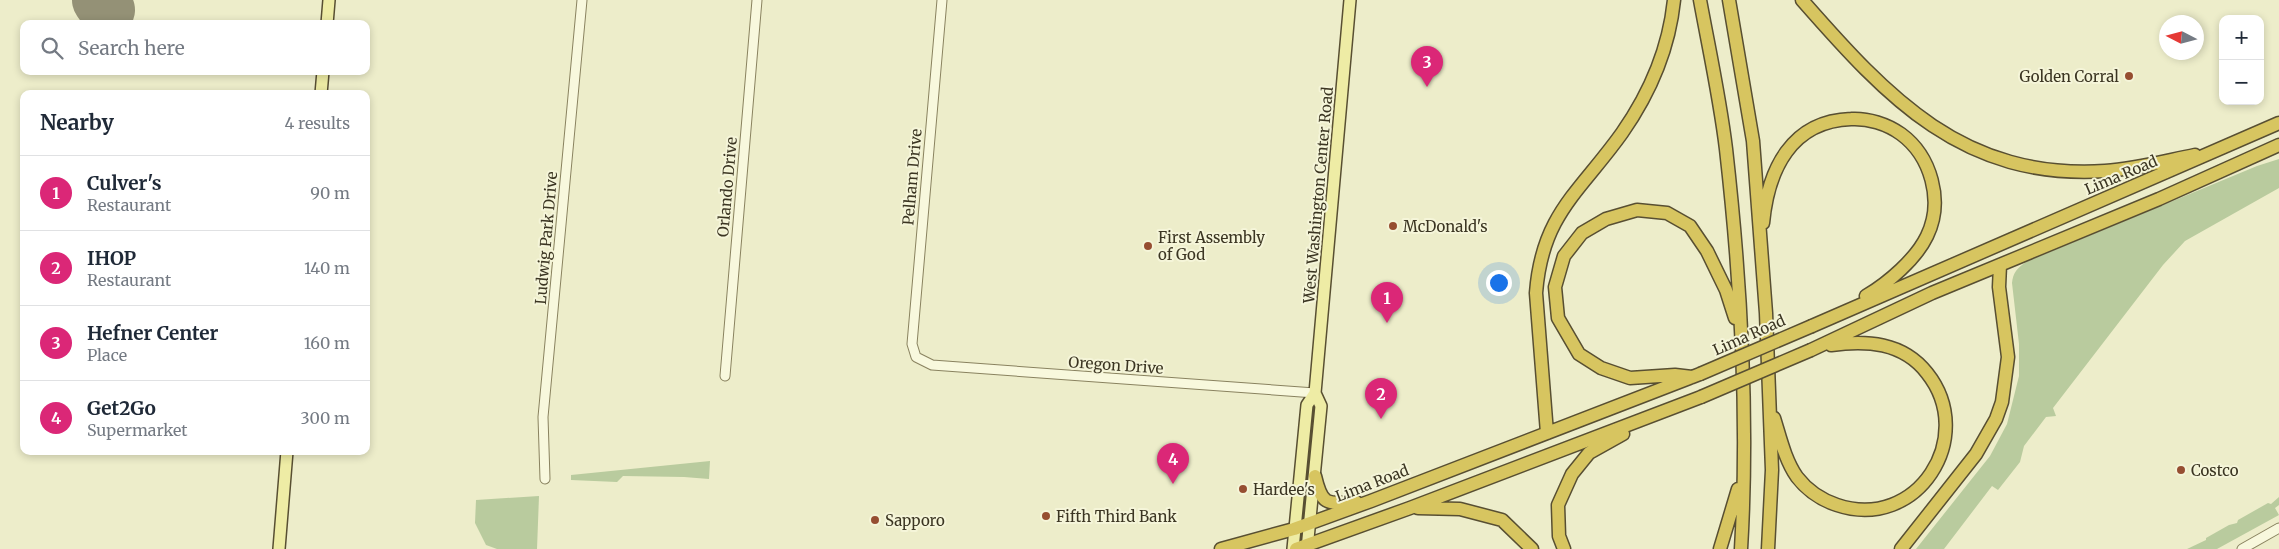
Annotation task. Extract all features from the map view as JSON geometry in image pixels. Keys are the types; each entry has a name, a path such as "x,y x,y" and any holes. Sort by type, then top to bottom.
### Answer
{"highway":[{"path":"1546,433 1536,293 1545,242 1565,204 1636,113 1661,61 1670,30 1674,0"},
{"path":"1700,0 1726,148 1742,337 1744,469 1741,549"},
{"path":"1729,0 1752,141 1761,250 1772,470 1768,549"},
{"path":"1802,0 1885,90 1912,112 1936,128 1986,154 2037,168 2060,171 2105,171 2135,168 2224,149"},
{"path":"1761,250 1764,217 1771,185 1779,162 1791,144 1808,130 1842,119 1868,120 1900,133 1913,145 1924,160 1932,179 1935,197 1934,216 1928,235 1918,250 1897,272 1871,294 1834,315"},
{"name":"Lima Road","path":"1221,549 1309,524 1697,376 1834,315 2279,124"},
{"path":"1301,548 1650,418 1815,348 1932,293 2159,199 2279,145"},
{"path":"1697,376 1675,375 1630,378 1601,368 1579,354 1558,318 1555,287 1564,256 1582,233 1606,219 1637,210 1667,213 1690,226 1707,251 1726,290 1742,337"},
{"path":"1902,549 1976,454 1987,437 1999,410 2007,378 2008,357 1999,287 2000,264"},
{"path":"1769,402 1789,464 1797,478 1826,501 1860,510 1883,507 1902,500 1919,488 1932,473 1941,456 1947,423 1943,401 1933,380 1920,364 1904,352 1870,342 1853,342 1815,348"},
{"path":"1564,549 1559,536 1558,505 1572,474 1589,453 1650,418"},
{"path":"1720,549 1744,469"},
{"path":"1315,476 1319,492 1325,501 1341,503 1371,501"},
{"path":"1410,508 1460,509 1502,520 1532,549"}],"main road":[{"path":"327,20 329,0"},
{"name":"West Washington Center Road","path":"1301,548 1309,524 1315,476 1321,406 1316,393 1350,0"},
{"path":"321,90 323,75"},
{"name":"West Washington Center Road","path":"1301,548 1294,529 1307,405 1316,393"},
{"path":"279,549 287,455"}],"street":[{"name":"Ludwig Park Drive","path":"545,479 543,417 582,0"},
{"name":"Orlando Drive","path":"725,376 757,0"},
{"name":"Pelham Drive","path":"916,357 912,344 942,0"},
{"name":"Oregon Drive","path":"916,357 932,365 1316,393"},
{"path":"2242,549 2279,528"}],"green space":[{"path":"2279,159 2279,188 2185,241 2163,265 2053,408 2056,416 2046,417 2024,446 2020,462 1998,490 1992,486 1944,549 1916,549 1990,456 2007,424 2019,376 2019,344 2012,283 2013,276 2018,269 2026,262 2257,166"},
{"path":"710,461 709,479 623,476 617,482 571,480 571,475"},
{"path":"539,496 537,549 497,549 486,545 475,523 476,500"},
{"path":"2279,497 2279,505 2275,508 2279,515 2217,549 2187,549 2206,540 2206,538 2229,525 2237,523 2238,520 2268,503 2271,504"}],"runway":[{"path":"100,0 107,10"}],"place":[{"name":"Golden Corral","path":"2129,76"},
{"name":"Hefner Center","path":"1427,87"},
{"name":"McDonald's","path":"1393,226"},
{"name":"First Assembly of God","path":"1148,246"},
{"name":"Culver's","path":"1387,323"},
{"name":"IHOP","path":"1381,419"},
{"name":"Costco","path":"2181,470"},
{"name":"Get2Go","path":"1173,484"},
{"name":"Hardee's","path":"1243,489"},
{"name":"Fifth Third Bank","path":"1046,516"},
{"name":"Sapporo","path":"875,520"}]}
